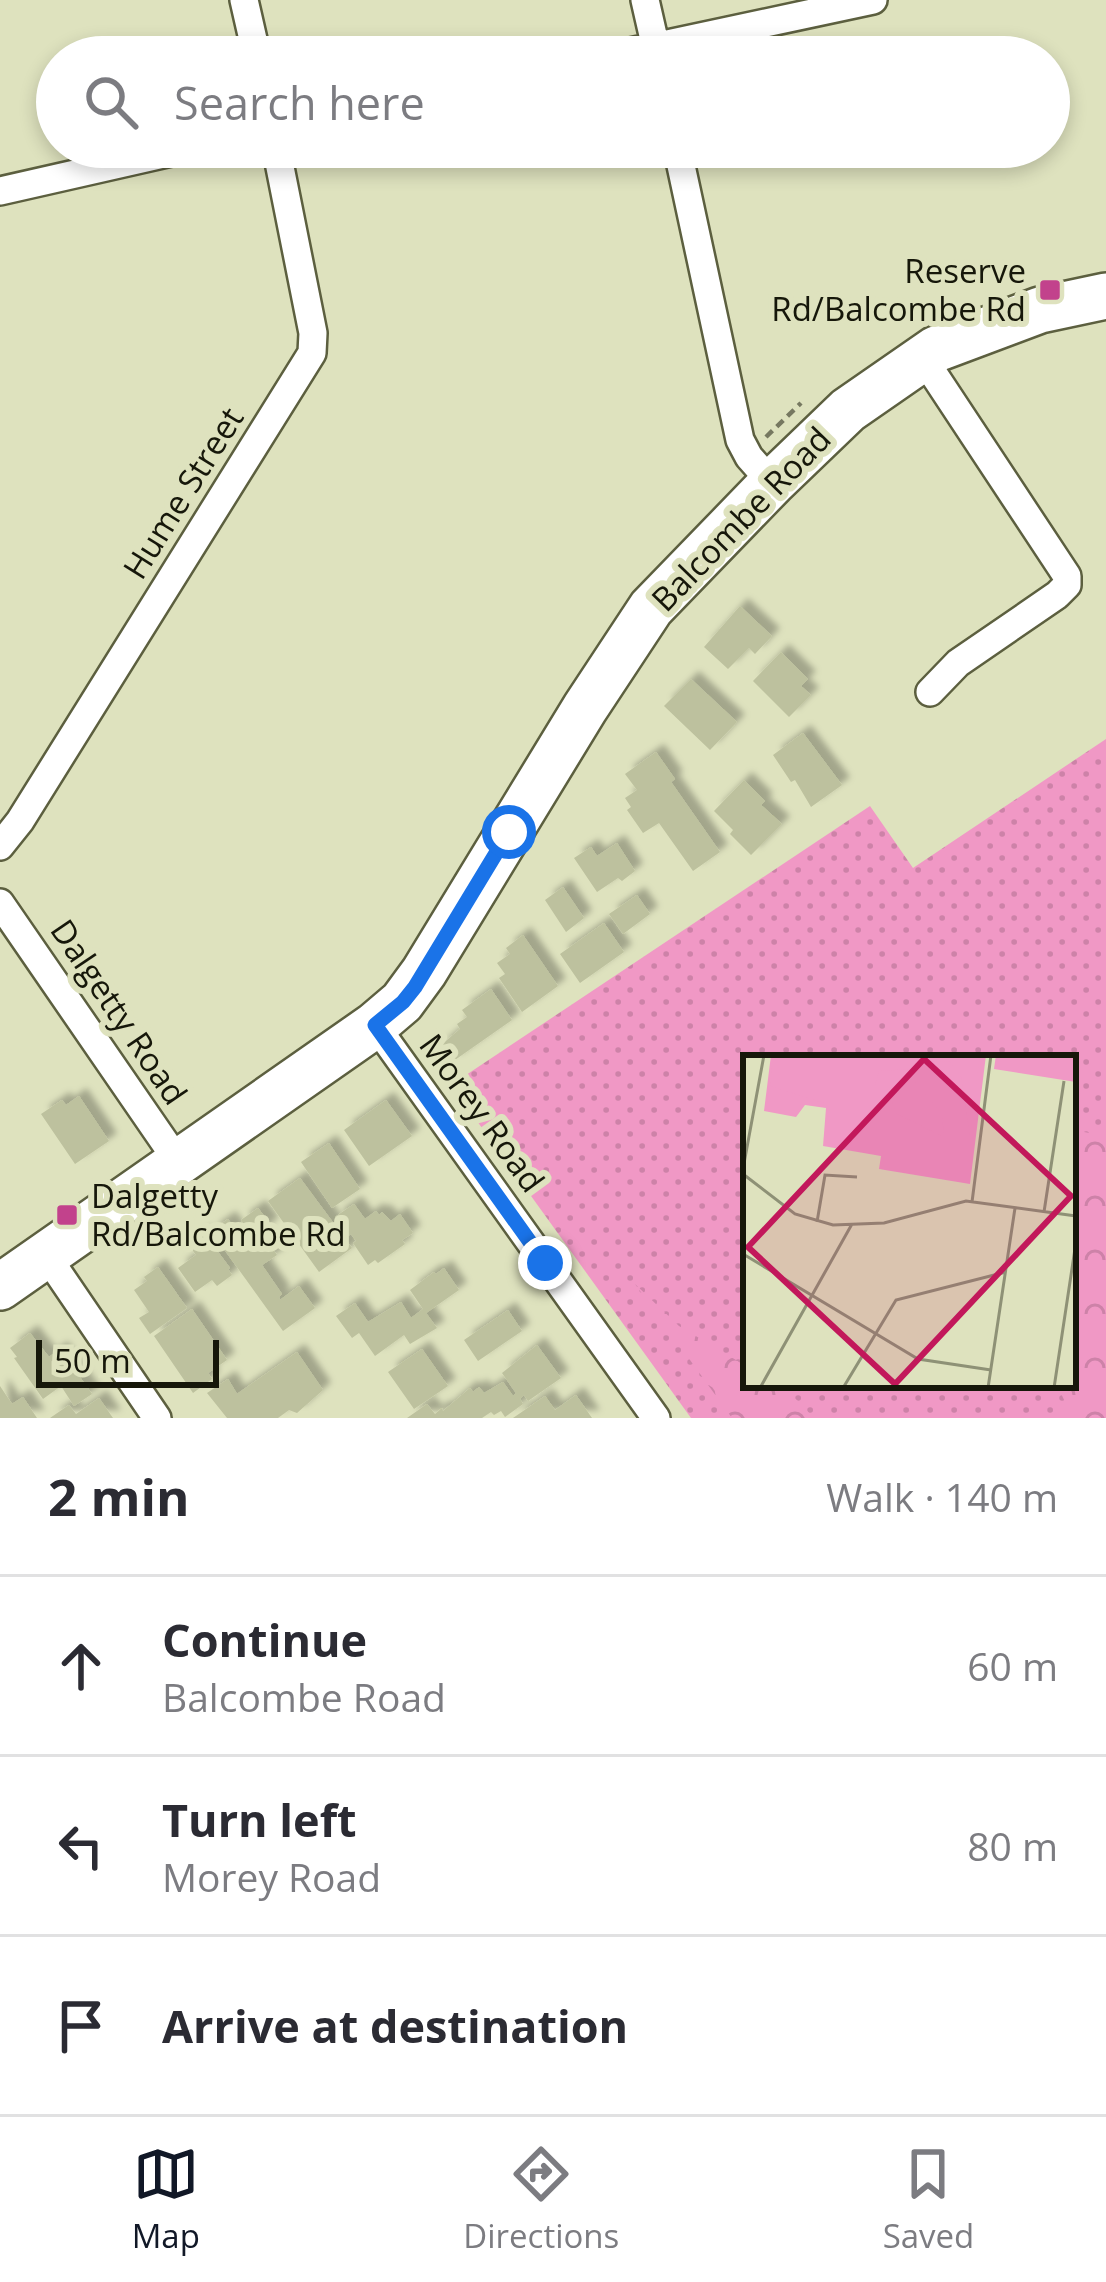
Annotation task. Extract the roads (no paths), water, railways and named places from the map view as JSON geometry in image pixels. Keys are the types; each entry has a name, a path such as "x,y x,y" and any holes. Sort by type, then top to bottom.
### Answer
{"main road":[{"name":"Balcombe Road","path":"0,1287 403,1002 651,608 848,410 937,349 1040,310 1106,296"}],"street":[{"path":"244,0 252,36"},
{"path":"645,0 653,36"},
{"path":"723,36 873,0"},
{"path":"0,191 101,168"},
{"name":"Hume Street","path":"0,846 312,353 313,333 281,168"},
{"path":"682,168 740,440 772,483"},
{"path":"923,358 1067,576 1067,585 1057,595 958,663 930,692"},
{"name":"Dalgetty Road","path":"0,903 179,1162"},
{"name":"Morey Road","path":"375,1025 656,1418"},
{"path":"46,1255 157,1418"}],"place":[{"name":"Reserve Rd/Balcombe Rd","path":"1050,290"},
{"name":"Dalgetty Rd/Balcombe Rd","path":"67,1215"}]}
